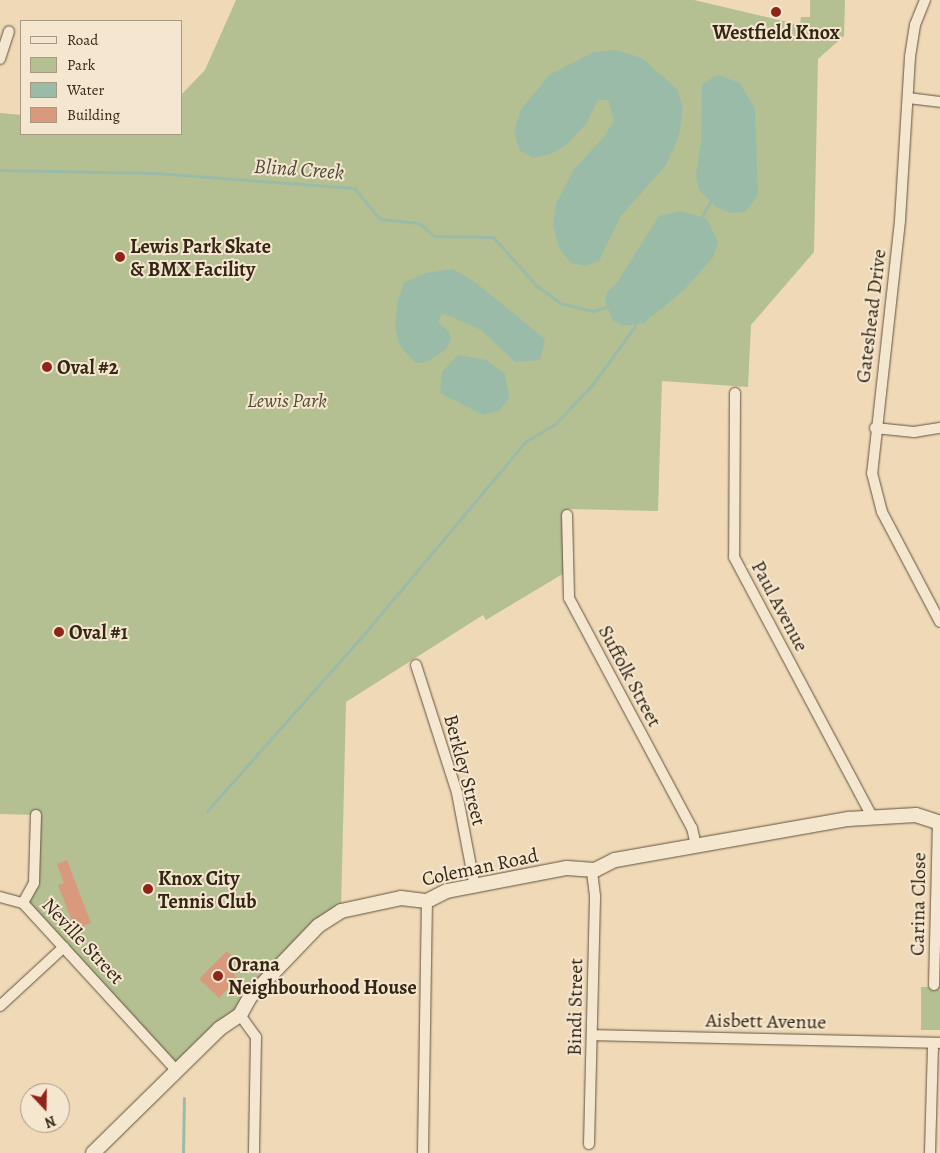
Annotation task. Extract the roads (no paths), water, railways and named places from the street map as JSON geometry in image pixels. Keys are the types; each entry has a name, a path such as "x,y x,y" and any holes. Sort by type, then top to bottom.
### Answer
{"street":[{"name":"Gateshead Drive","path":"925,0 912,42 900,222 875,428 872,473 877,500 940,622"},
{"path":"0,59 9,31"},
{"path":"908,98 940,102"},
{"name":"Paul Avenue","path":"735,393 734,557 872,816"},
{"path":"875,428 914,432 940,428"},
{"name":"Suffolk Street","path":"567,515 569,598 692,828 696,846"},
{"name":"Berkley Street","path":"416,665 457,793 474,887"},
{"name":"Neville Street","path":"36,815 34,883 23,903 178,1071"},
{"path":"592,871 615,860 872,816 916,816 939,823"},
{"name":"Carina Close","path":"934,985 939,823"},
{"name":"Coleman Road","path":"93,1153 219,1029 240,1015 250,996 329,917 401,898 427,901 447,891 567,868 592,871"},
{"name":"Bindi Street","path":"589,1144 592,1035 592,871"},
{"path":"0,897 23,903"},
{"path":"423,1153 427,901"},
{"path":"0,1006 64,947"},
{"path":"240,1015 256,1037 254,1153"},
{"name":"Aisbett Avenue","path":"592,1035 936,1043"},
{"path":"930,1153 936,1043"}],"water":[{"path":"616,50 642,58 678,90 683,109 679,136 666,165 620,217 599,261 586,266 571,263 559,248 553,227 556,204 574,169 604,137 614,120 608,100 598,100 586,124 566,145 551,154 533,158 520,151 514,133 520,111 549,75 593,52"},
{"path":"718,75 740,83 755,109 758,195 745,212 731,213 716,207 699,190 696,174 701,143 702,84"},
{"path":"681,211 707,219 718,242 714,256 685,289 644,323 623,326 612,320 605,300 607,292 618,281 659,216"},
{"path":"453,269 475,282 545,339 540,360 515,362 481,330 442,313 438,322 449,331 451,339 446,349 428,362 416,363 400,346 395,327 397,303 404,283 425,273"},
{"path":"458,355 486,360 505,374 509,398 499,411 483,415 440,393 442,372"}],"waterway":[{"name":"Blind Creek","path":"0,170 155,173 354,188 380,219 419,223 434,236 493,237 537,286 560,303 593,311 607,307"},
{"name":"Blind Creek","path":"702,216 710,202"},
{"path":"207,811 359,640 525,442 555,424 593,384 635,326"},
{"path":"183,1153 184,1098"}],"place":[{"name":"Westfield Knox","path":"776,12"},
{"name":"Lewis Park Skate & BMX Facility","path":"120,257"},
{"name":"Oval #2","path":"47,367"},
{"name":"Oval #1","path":"59,632"},
{"name":"Knox City Tennis Club","path":"148,889"},
{"name":"Orana Neighbourhood House","path":"218,976"}],"park label":[{"name":"Lewis Park","path":"287,400"}]}
